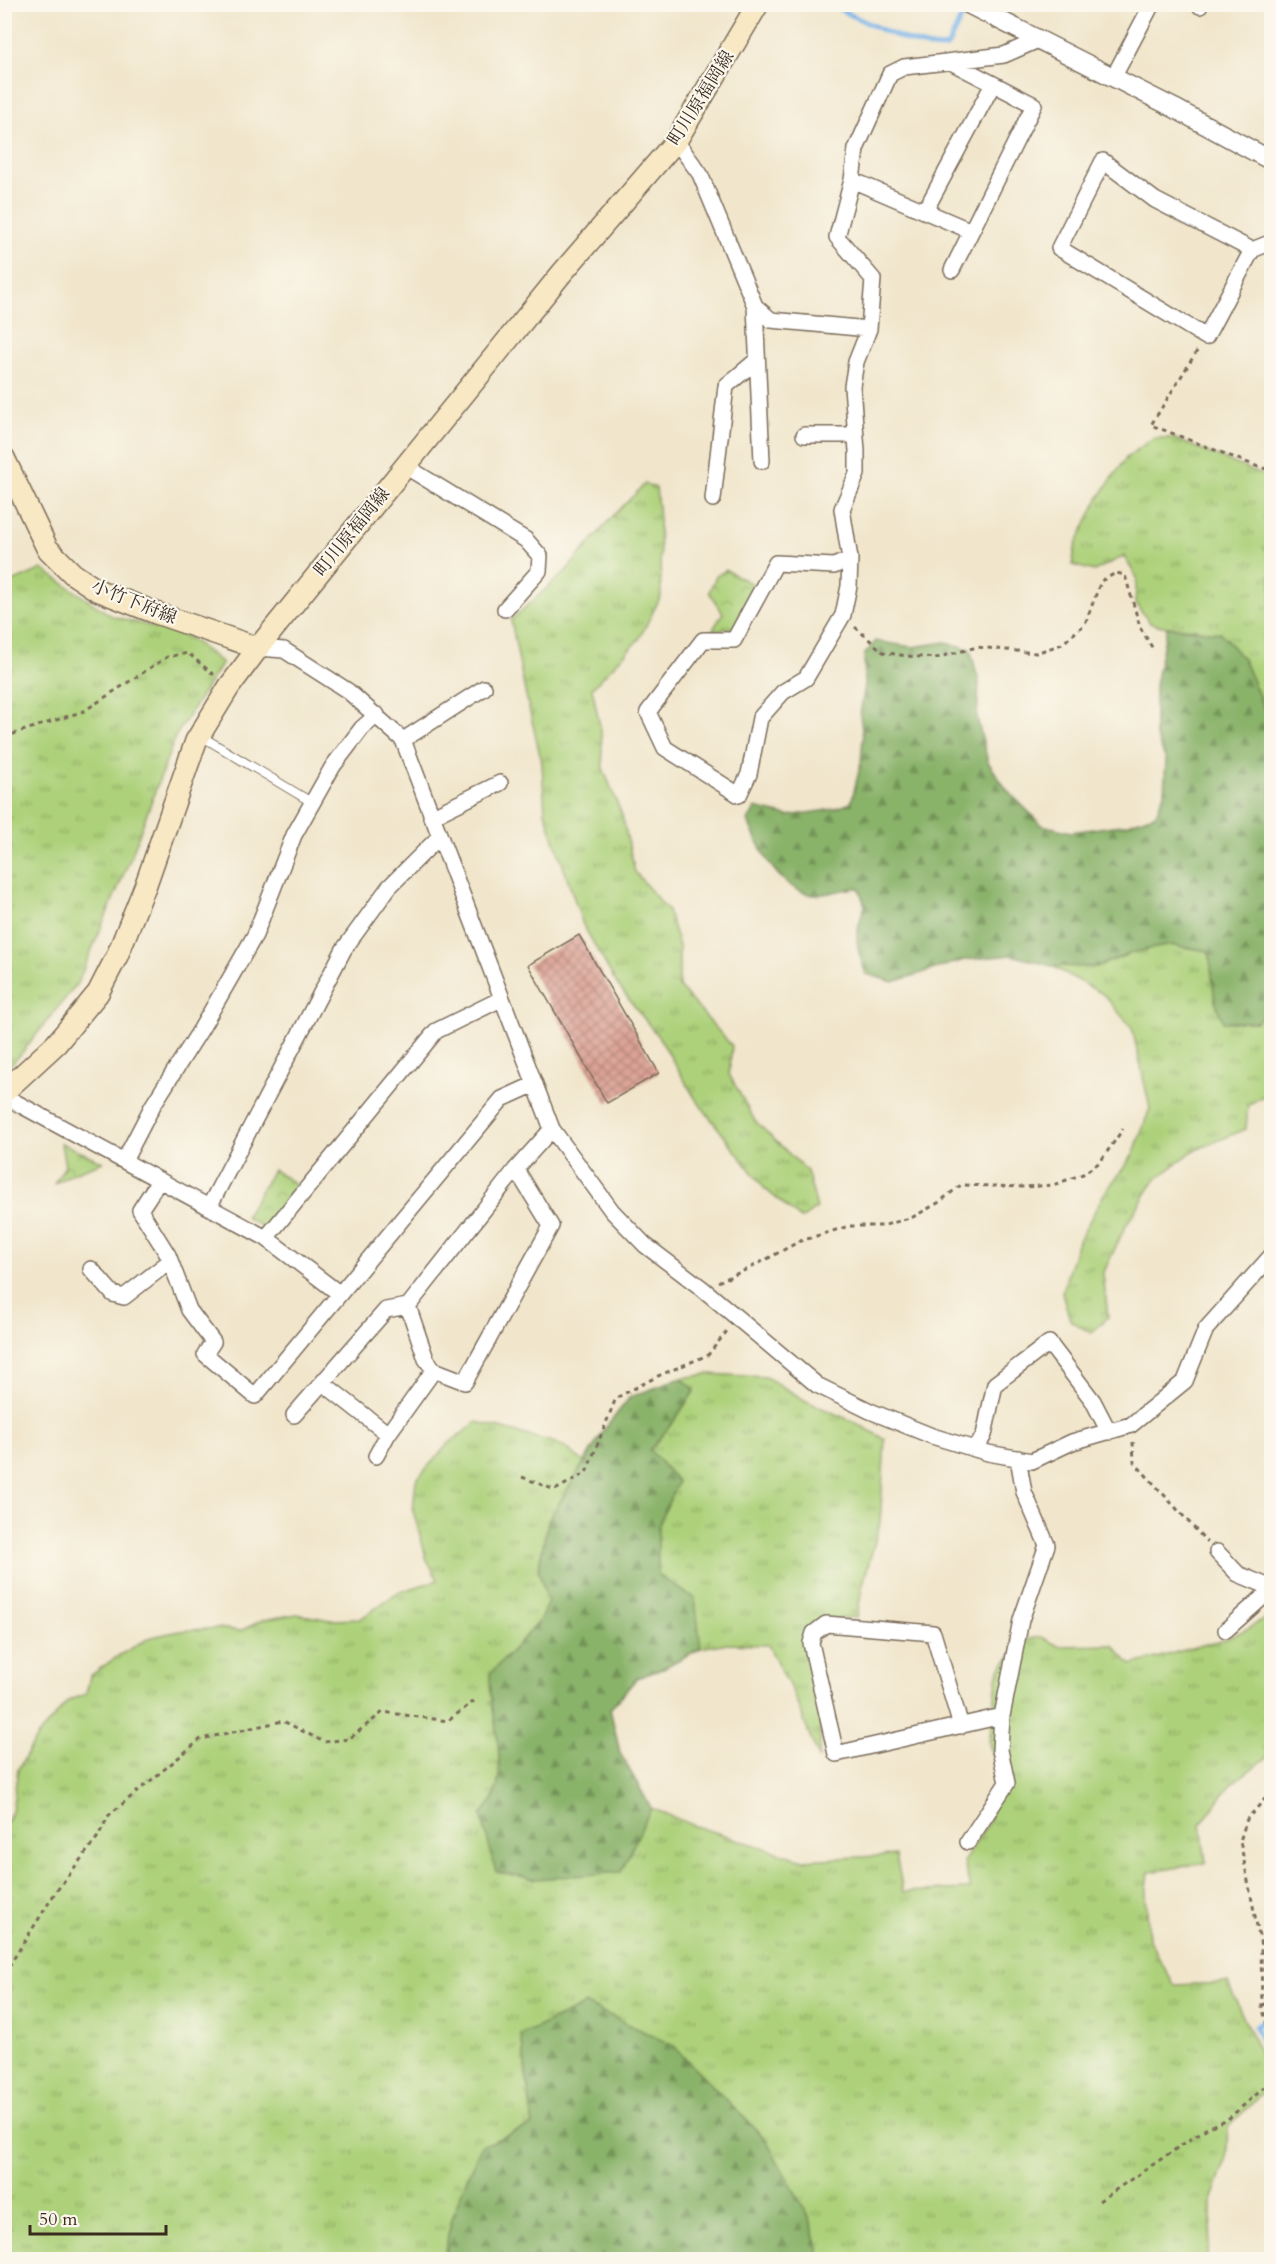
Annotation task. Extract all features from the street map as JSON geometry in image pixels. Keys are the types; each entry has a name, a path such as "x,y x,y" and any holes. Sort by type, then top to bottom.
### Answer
{"main road":[{"name":"町川原福岡線","path":"4,1094 56,1044 98,993 117,956 146,884 200,735 229,687 258,648 562,273 676,141 758,4"},
{"name":"小竹下府線","path":"4,458 48,549 73,574 97,590 126,602 258,648"}],"street":[{"path":"968,4 1174,108 1272,161"},
{"path":"1113,78 1152,4"},
{"path":"850,559 834,566 776,563 734,640 704,640 648,712 665,748 740,795 748,774 760,718 783,692 806,678 843,615 849,586 850,559 842,509 857,474 852,386 856,362 869,329 873,279 837,237 852,180 856,149 890,74 904,67 1004,55 1038,40"},
{"path":"951,62 1034,105 952,270"},
{"path":"925,212 993,84"},
{"path":"676,141 700,174 755,306 762,461"},
{"path":"1252,250 1155,200 1102,161 1059,248 1206,337 1252,250 1272,243"},
{"path":"852,180 971,231"},
{"path":"755,306 771,320 869,329"},
{"path":"713,499 726,386 757,360"},
{"path":"804,435 856,435"},
{"path":"405,466 526,540 540,556 539,572 506,609"},
{"path":"258,648 284,650 348,691 403,740 552,1129 612,1211 645,1245 702,1289 817,1385 870,1411 932,1436 976,1449 1032,1461 1072,1442 1131,1425 1185,1381 1206,1329 1272,1255"},
{"path":"403,740 484,688"},
{"path":"124,1161 153,1105 201,1029 255,935 294,835 333,766 362,728 377,715"},
{"path":"431,817 500,783"},
{"path":"209,1207 344,949 389,887 439,837"},
{"path":"266,1238 436,1031 501,999"},
{"path":"159,1181 140,1210 170,1261 189,1310 213,1342 205,1354 255,1396 502,1099 535,1084"},
{"path":"4,1094 266,1238 340,1294"},
{"path":"294,1415 386,1310 408,1306 516,1169 552,1129"},
{"path":"408,1306 426,1359 434,1370 465,1382 551,1226 516,1169"},
{"path":"91,1269 113,1294 124,1297 170,1261"},
{"path":"976,1449 984,1435 995,1384 1049,1343 1093,1401 1109,1432"},
{"path":"376,1455 388,1434 434,1370"},
{"path":"323,1383 388,1434"},
{"path":"968,1842 1007,1783 1000,1750 1002,1716 1021,1620 1047,1545 1024,1492 1018,1458"},
{"path":"1217,1552 1238,1574 1272,1588 1226,1630"},
{"path":"962,1726 933,1633 826,1624 814,1633 811,1643 836,1754 962,1726 1002,1716"}],"lane":[{"path":"200,735 313,803"}],"path":[{"path":"1206,337 1151,425 1261,468 1272,469"},
{"path":"843,615 883,652 907,657 936,658 977,647 1036,653 1062,644 1085,624 1101,581 1116,573 1125,575 1140,627 1153,650"},
{"path":"4,737 84,711 167,657 188,653 229,687"},
{"path":"702,1289 752,1267 800,1241 849,1226 882,1226 913,1217 938,1203 961,1185 1025,1187 1053,1185 1083,1174 1100,1162 1123,1129"},
{"path":"522,1477 555,1490 586,1473 616,1398 658,1376 708,1355 737,1318"},
{"path":"1131,1425 1134,1462 1217,1552"},
{"path":"4,1974 55,1893 97,1839 109,1815 201,1739 283,1721 324,1742 349,1738 383,1712 448,1721 474,1701"},
{"path":"1272,1791 1247,1819 1240,1841 1261,1946 1262,2006 1268,2028 1272,2033"},
{"path":"1262,2006 1272,1998"},
{"path":"1099,2201 1207,2128 1229,2118 1272,2081"}],"green space":[{"path":"1153,438 1173,438 1260,474 1271,474 1271,719 1196,629 1150,623 1135,603 1137,578 1124,556 1094,571 1072,565 1076,544 1098,499 1126,458"},
{"path":"645,484 656,488 661,596 639,639 592,688 601,731 603,768 622,815 635,872 668,911 679,946 679,987 732,1046 729,1074 755,1121 807,1171 817,1208 801,1219 764,1188 695,1098 660,1039 617,984 583,925 545,812 542,763 511,620 566,571 612,517"},
{"path":"42,569 112,616 187,636 222,663 175,737 131,857 78,982 5,1071 5,581 15,581"},
{"path":"726,570 756,586 736,628 712,631 723,613 709,592 716,576"},
{"path":"1167,627 1221,633 1243,659 1271,719 1271,1009 1256,1022 1223,1022 1215,1001 1209,951 1169,945 1131,953 1096,967 1052,966 1011,955 964,960 893,982 866,974 857,940 865,906 859,888 817,895 800,891 780,876 764,855 748,821 755,808 788,816 834,809 851,803 861,763 863,737 860,715 865,684 864,655 876,641 912,647 946,642 970,649 979,682 977,718 988,762 1007,790 1042,825 1071,832 1128,824 1156,814 1164,793 1166,760 1155,734 1155,685"},
{"path":"1169,945 1209,951 1213,975 1256,1022 1271,1009 1271,1091 1248,1105 1246,1129 1193,1151 1154,1181 1126,1225 1103,1274 1108,1317 1091,1333 1070,1320 1062,1292 1077,1244 1104,1194 1133,1155 1150,1108 1132,1028 1103,994 1052,966 1096,967 1131,953"},
{"path":"61,1143 103,1162 73,1173 54,1184 65,1166"},
{"path":"273,1170 297,1185 265,1228 245,1217"},
{"path":"708,1374 766,1377 808,1402 852,1421 885,1439 880,1523 862,1588 857,1617 820,1621 802,1636 822,1708 819,1759 793,1693 768,1645 722,1644 701,1648 659,1670 637,1678 610,1709 620,1753 651,1808 695,1826 803,1860 896,1855 903,1892 970,1889 964,1861 989,1822 1001,1775 989,1744 998,1672 1023,1640 1042,1637 1058,1646 1113,1645 1131,1665 1231,1637 1271,1616 1269,1665 1272,1667 1271,1750 1266,1758 1230,1785 1201,1824 1206,1863 1149,1872 1146,1895 1149,1940 1174,1985 1228,1983 1271,2075 1271,2085 1228,2127 1226,2160 1212,2198 1212,2221 1207,2259 821,2259 810,2219 765,2139 672,2045 521,2035 533,2125 481,2146 445,2249 448,2259 5,2259 4,1825 12,1812 18,1769 37,1737 68,1701 86,1694 90,1676 151,1637 180,1631 218,1628 240,1631 263,1620 297,1614 331,1620 360,1619 397,1593 438,1580 427,1560 413,1511 416,1480 448,1444 477,1422 552,1442 565,1447 584,1462 630,1397 682,1378"},
{"path":"682,1378 695,1390 674,1421 650,1450 678,1482 658,1526 658,1575 695,1599 701,1648 659,1670 637,1678 610,1709 620,1753 651,1808 621,1872 537,1879 496,1872 481,1815 491,1802 499,1773 490,1674 538,1623 548,1602 538,1570 548,1521 604,1430 630,1397"},
{"path":"586,2004 672,2045 765,2139 810,2219 821,2259 448,2259 448,2234 452,2219 481,2146 533,2125 521,2035"}],"building":[{"path":"579,935 659,1073 607,1103 528,965"}],"waterway":[{"path":"829,4 888,33 936,48 947,47 966,8"},
{"path":"1272,2013 1255,2027 1264,2046 1272,2055"}]}
